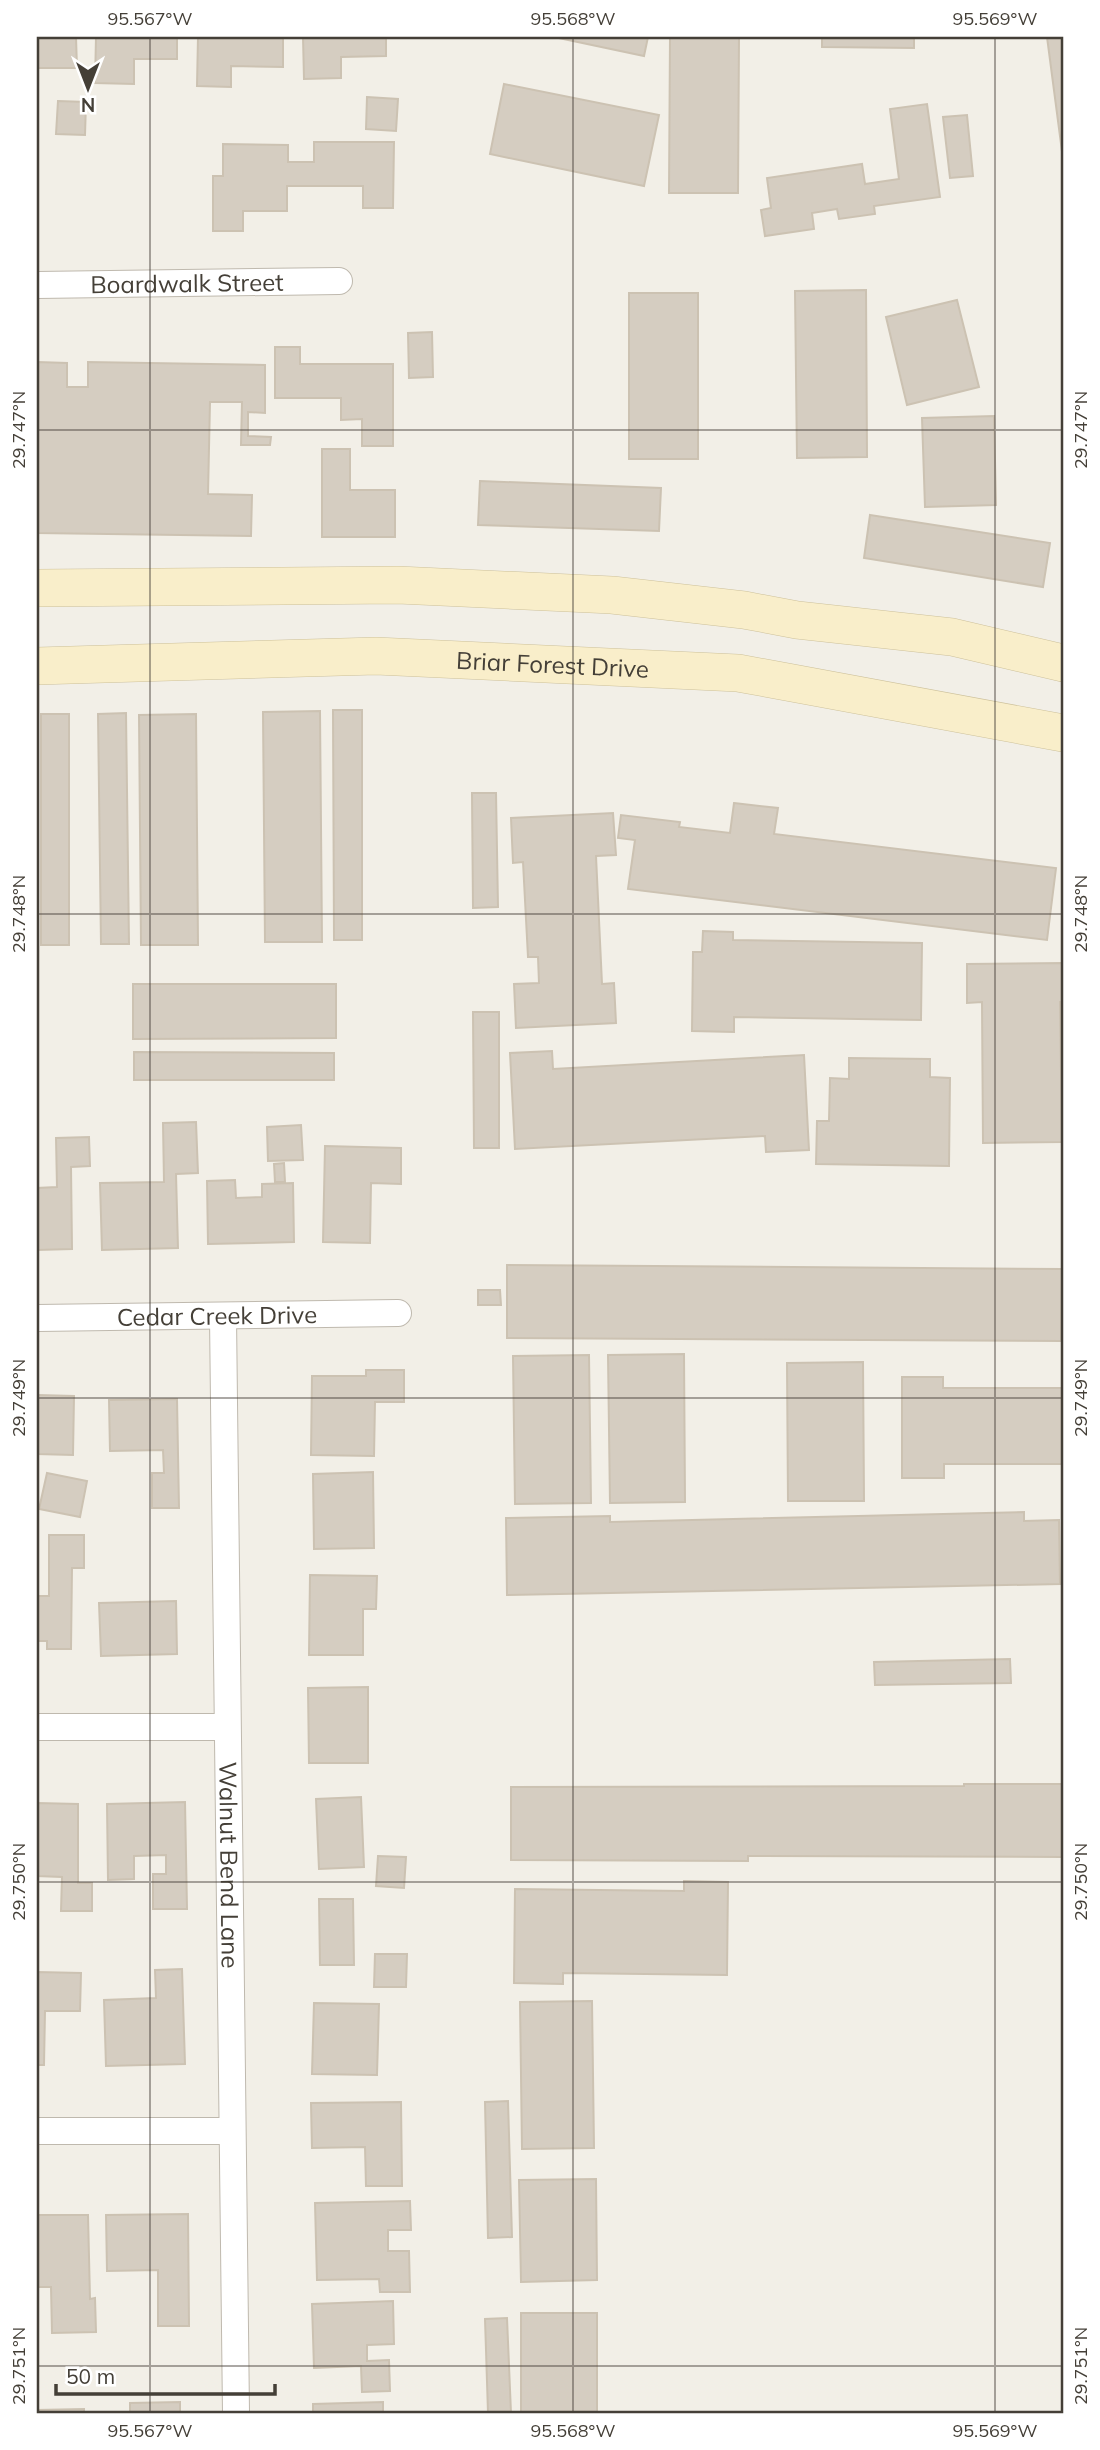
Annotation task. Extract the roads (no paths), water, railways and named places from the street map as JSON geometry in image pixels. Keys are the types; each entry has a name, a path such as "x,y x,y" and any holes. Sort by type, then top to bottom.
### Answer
{"main road":[{"path":"37,588 398,585 612,595 744,610 797,620 952,637 1063,663"},
{"name":"Briar Forest Drive","path":"37,666 376,656 738,673 1063,733"}],"street":[{"name":"Boardwalk Street","path":"37,285 339,281"},
{"name":"Cedar Creek Drive","path":"37,1318 398,1313"},
{"name":"Walnut Bend Lane","path":"223,1317 236,2413"},
{"path":"37,1727 226,1727"},
{"path":"37,2131 232,2131"}]}
